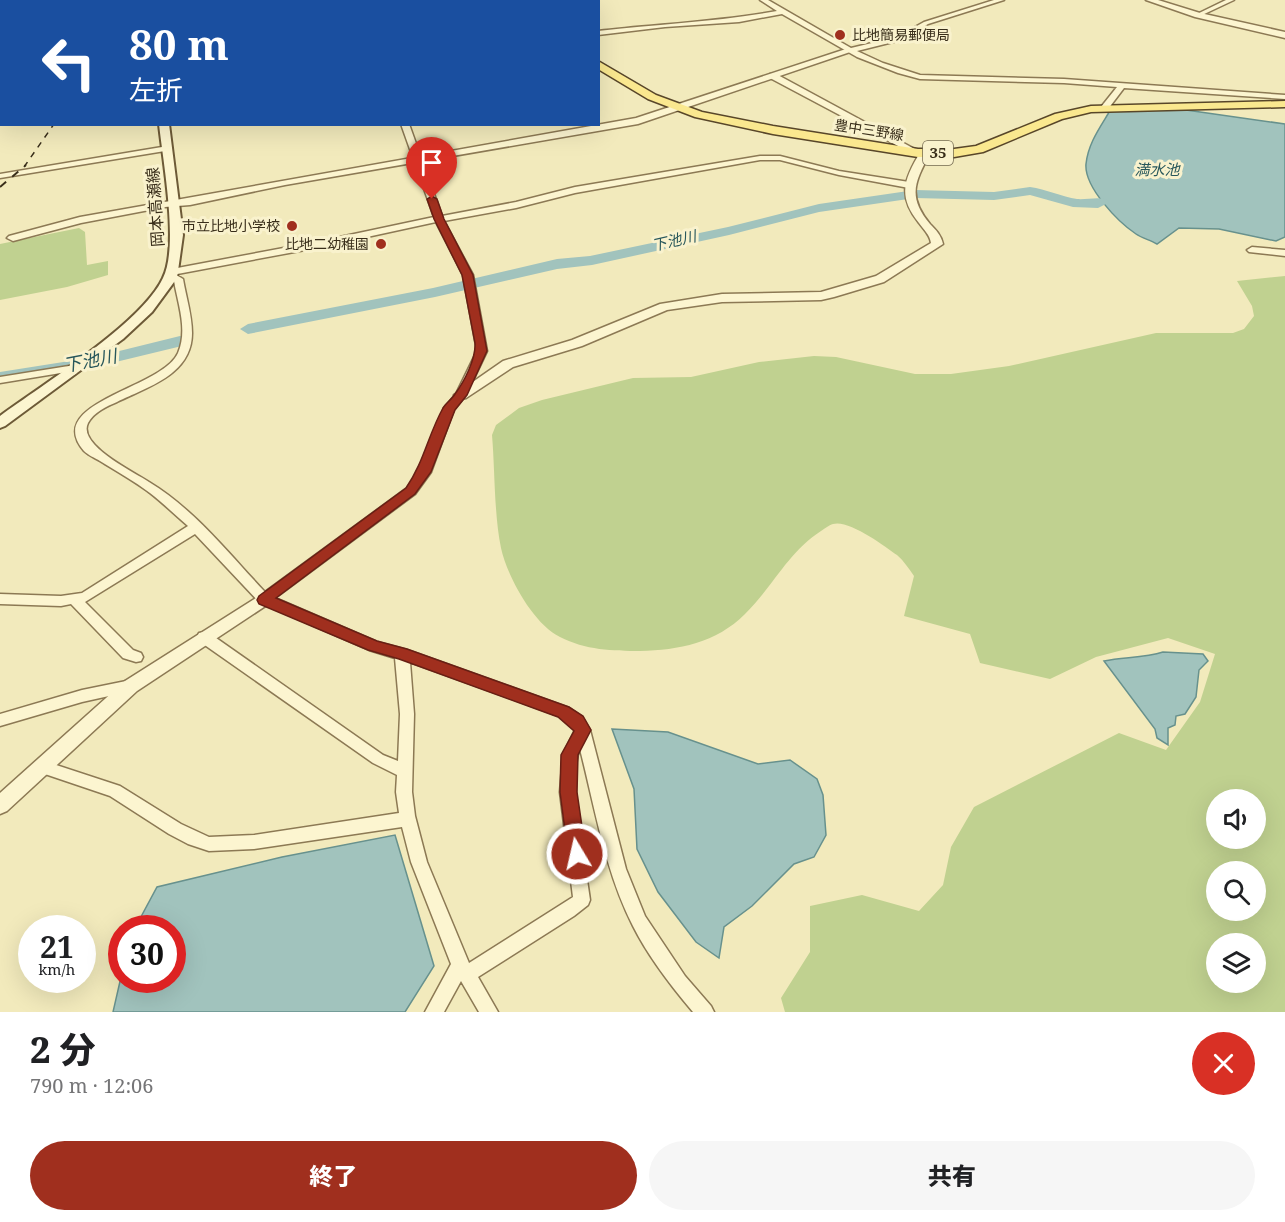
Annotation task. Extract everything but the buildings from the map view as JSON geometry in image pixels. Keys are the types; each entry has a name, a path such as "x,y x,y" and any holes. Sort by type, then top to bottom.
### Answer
{"main road":[{"name":"豊中三野線","path":"600,65 652,97 680,109 730,122 922,153 979,149 1059,116 1105,107 1285,104"},
{"name":"岡本高瀬線","path":"0,423 118,336 147,309 171,275 177,235 164,126"}],"street":[{"path":"765,1 776,0"},
{"path":"13,238 80,220 638,121 680,109 852,50 899,39 926,23 1001,0"},
{"path":"1150,0 1198,15 1285,35"},
{"path":"1198,15 1231,0"},
{"path":"765,1 852,50 905,74 920,77 1122,85 1285,97"},
{"path":"600,33 664,25 733,21 783,12"},
{"path":"0,805 131,686 264,600 411,491 424,472 449,408 461,395 508,364 577,343 664,307 722,298 821,296 880,279 937,244 937,238 914,209 908,192 922,153 773,76"},
{"path":"1105,107 1122,85"},
{"path":"406,126 439,219 468,275 482,351 461,395"},
{"path":"0,176 168,148"},
{"path":"171,275 516,205 575,190 760,158 780,158 909,185"},
{"path":"1252,250 1285,253"},
{"path":"171,275 178,279 188,337 178,362 166,374 147,386 91,412 81,425 81,435 89,449 154,490 196,527 264,600 374,646 564,712 577,721 583,730 618,869 639,921 679,982 705,1012"},
{"path":"0,380 80,364"},
{"path":"0,599 75,600 85,597 196,527"},
{"path":"75,600 128,654 136,657"},
{"path":"204,637 378,759 405,772"},
{"path":"402,654 407,714 404,792 408,819 419,862 464,970 489,1012"},
{"path":"0,720 82,696 131,686"},
{"path":"434,1012 464,970 486,960 567,912 582,900 568,792 570,755 583,730"},
{"path":"44,767 115,791 175,830 209,844 255,842 408,819"}],"green space":[{"path":"79,228 85,232 87,265 108,261 108,275 67,287 0,300 0,244"},
{"path":"1285,276 1285,1012 785,1012 781,998 810,952 810,906 862,895 919,911 943,885 951,847 974,807 1119,733 1166,750 1200,702 1215,654 1168,638 1096,657 1050,679 980,663 970,634 904,616 914,576 900,557 857,529 840,524 830,525 799,549 755,604 722,632 696,643 669,649 630,651 579,645 560,637 540,622 515,585 504,559 496,507 492,435 496,425 519,408 542,400 633,378 691,377 759,362 814,356 836,357 915,374 951,374 1009,366 1156,333 1233,333 1244,329 1254,316 1252,306 1237,281"}],"water":[{"name":"満水池","path":"1172,108 1285,124 1285,237 1276,241 1219,229 1179,228 1157,244 1136,234 1112,213 1096,193 1087,173 1087,156 1099,128 1111,109"},
{"path":"1163,652 1203,654 1208,661 1199,670 1196,697 1185,714 1176,716 1175,725 1168,728 1168,745 1157,738 1155,729 1104,661"},
{"path":"612,729 668,732 758,764 790,760 817,779 823,795 826,835 814,857 794,864 752,906 724,927 719,958 696,942 658,892 637,849 634,789"},
{"path":"395,835 434,966 405,1012 113,1012 117,993 186,993 186,915 142,915 157,887 282,857"}],"waterway":[{"name":"下池川","path":"248,329 435,292 557,264 592,260 729,231 819,208 915,194 994,196 1030,191 1045,193 1073,203 1098,204 1103,202"},
{"name":"下池川","path":"0,377 95,362 180,341"}],"railway":[{"path":"25,166 53,126"},
{"path":"0,187 25,166"}],"place":[{"name":"比地簡易郵便局","path":"840,35"},
{"name":"市立比地小学校","path":"292,226"},
{"name":"比地二幼稚園","path":"381,244"}],"route":[{"path":"432,199 439,219 468,275 482,351 461,395 449,408 424,472 411,491 323,554 264,600 374,646 564,712 577,721 583,730 570,755 568,792 577,854"}]}
